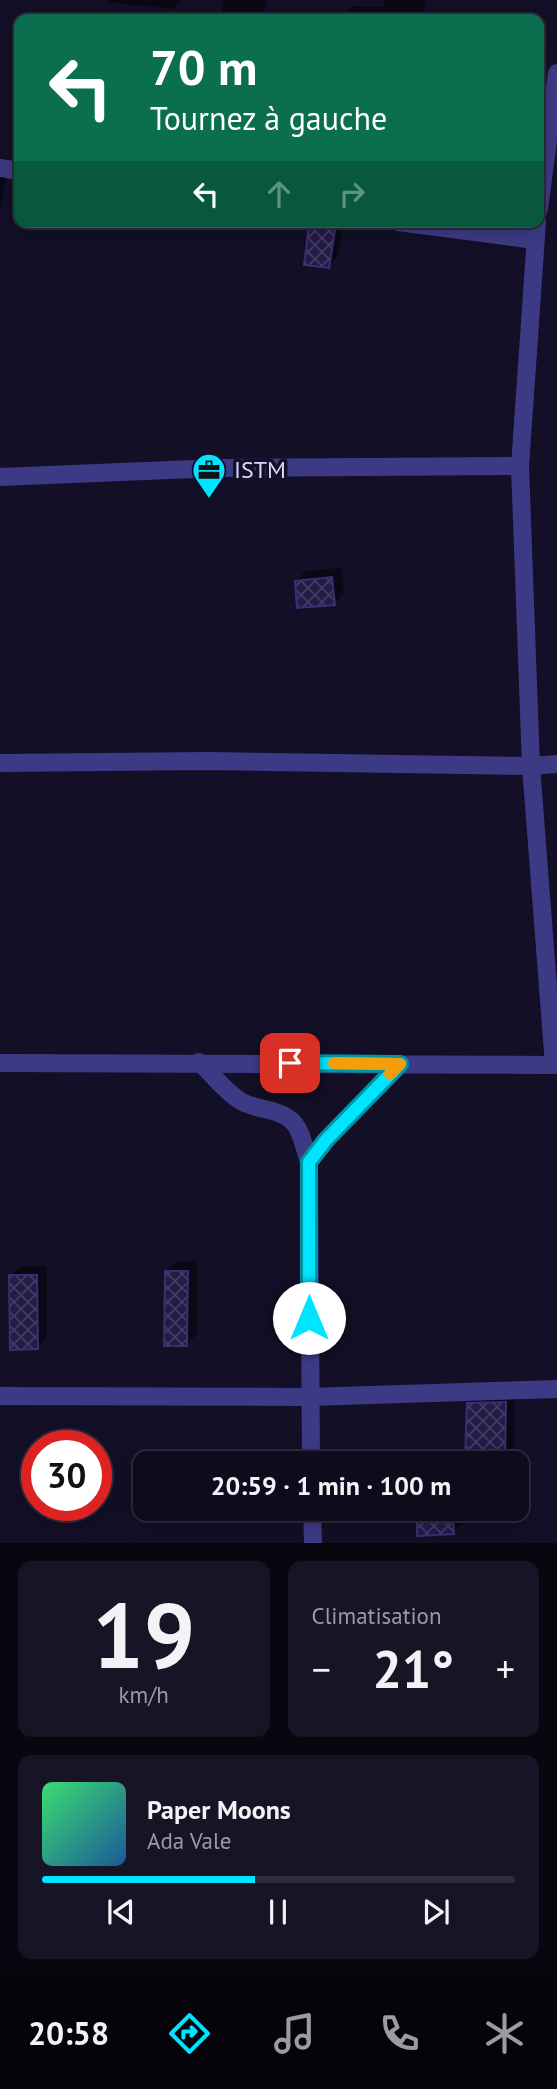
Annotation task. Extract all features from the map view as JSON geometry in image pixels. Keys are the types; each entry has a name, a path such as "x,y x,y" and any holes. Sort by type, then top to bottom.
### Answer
{"street":[{"path":"544,171 557,72"},
{"path":"0,1063 555,1065 531,766 520,466 536,231 490,228"},
{"path":"0,478 218,468 520,466"},
{"path":"0,763 208,761 557,765"},
{"path":"199,1062 239,1101 280,1112 291,1118 299,1129 309,1162 311,1451"},
{"path":"309,1162 326,1140 400,1064"},
{"path":"0,1396 309,1397 557,1390"},
{"path":"312,1521 313,1543"}],"building":[{"path":"309,228 335,230 329,268 304,265"},
{"path":"332,577 335,605 297,608 295,581"},
{"path":"165,1271 188,1271 187,1346 164,1346"},
{"path":"9,1275 37,1275 38,1349 10,1350"},
{"path":"506,1402 505,1451 465,1451 467,1403"},
{"path":"417,1521 454,1521 454,1534 417,1536"}],"slow traffic":[{"path":"334,1063 400,1064 390,1074"}],"place":[{"name":"ISTM","path":"209,500"}],"route":[{"path":"290,1063 400,1064 348,1116 309,1162 309,1318"}]}
